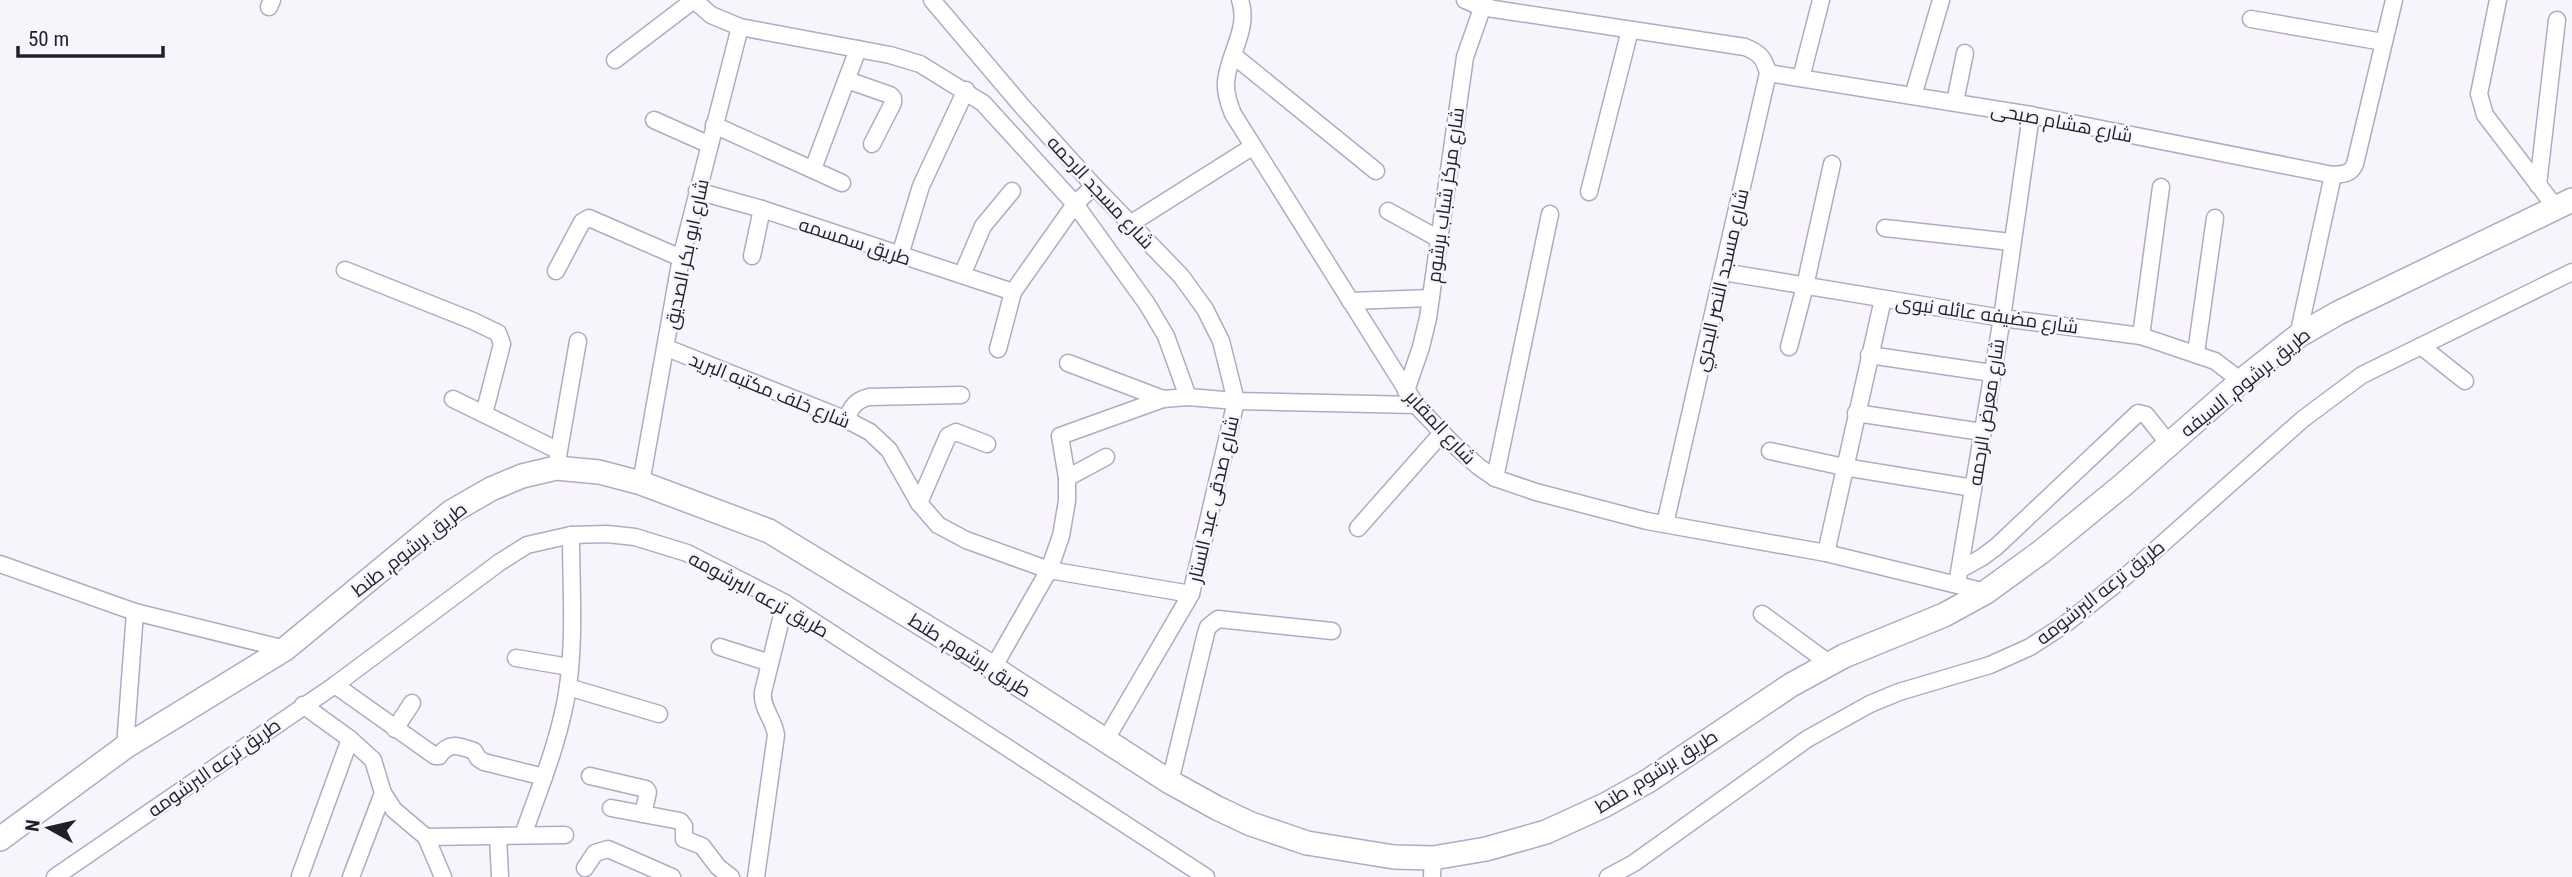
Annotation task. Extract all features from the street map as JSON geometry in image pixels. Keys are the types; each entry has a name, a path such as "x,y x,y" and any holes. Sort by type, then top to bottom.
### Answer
{"main road":[{"name":"طريق برشوم, السيفه","path":"1986,592 2041,552 2123,485 2241,381 2298,336 2338,313 2564,204"},
{"name":"طريق برشوم, طنط","path":"0,839 125,747 285,649 451,512 556,459 641,483 769,531 993,668 1170,782 1251,824 1307,843 1394,857 1433,867 1546,832 1605,805 1648,781 1791,685 1871,643 1944,615 1986,592"}],"street":[{"path":"615,60 694,0 711,15 740,27 858,49 920,64 965,90 983,103 1075,204 1160,325 1188,397"},
{"name":"شارع مسجد الرحمه","path":"932,0 1094,186 1181,276 1205,309 1221,341 1236,401"},
{"name":"شارع المقابر","path":"1240,0 1241,29 1226,82 1227,99 1233,114 1406,391 1442,433 1470,459 1495,478 1579,505 1665,524 1959,577 1986,592"},
{"path":"1465,0 1630,30 1745,47 1761,55 1769,73"},
{"path":"1801,78 1821,0"},
{"path":"1913,96 1941,0"},
{"path":"2251,19 2384,42 2394,0"},
{"path":"2498,0 2479,94 2480,105 2538,185 2564,204"},
{"name":"شارع مركز شباب برشوم","path":"1406,391 1421,347 1431,298 1465,57 1483,4"},
{"path":"2538,185 2557,20"},
{"name":"شارع ابو بكر الصديق","path":"641,483 681,258 740,27"},
{"path":"1589,192 1630,30"},
{"name":"شارع هشام صبحى","path":"1769,73 2031,115 2333,175 2353,170 2384,42"},
{"path":"813,169 858,49"},
{"path":"1955,102 1965,53"},
{"path":"1233,55 1376,171"},
{"name":"شارع مسجد النصر البحري","path":"1665,524 1769,73"},
{"path":"847,80 893,98 872,144"},
{"path":"900,255 921,186 965,90"},
{"name":"شارع معرض الرحمه","path":"1959,577 2002,318 2031,115"},
{"path":"654,120 710,145"},
{"path":"714,125 842,183"},
{"path":"1130,224 1252,147"},
{"path":"1789,347 1832,164"},
{"path":"2298,336 2333,175"},
{"path":"998,349 1013,292 1075,204 1094,186"},
{"path":"2141,336 2161,187"},
{"name":"طريق سمسمه","path":"697,191 762,209 1013,292"},
{"path":"962,275 983,226 1012,191"},
{"path":"752,256 762,209"},
{"path":"1388,211 1439,239"},
{"path":"1495,478 1550,214"},
{"path":"556,271 582,222 589,218 681,258"},
{"path":"2196,353 2216,218"},
{"path":"1885,228 2011,242"},
{"path":"345,270 473,321 498,334 502,344 484,414"},
{"name":"شارع مضيفه عائله نبوى","path":"1723,272 2002,318 2141,336 2215,361 2241,381"},
{"name":"طريق ترعه البرشومه","path":"1608,877 1634,863 1807,739 1870,704 1899,692 1990,665 2030,647 2064,625 2126,576 2312,412 2362,375 2572,272"},
{"path":"1350,301 1431,298"},
{"path":"1826,553 1883,299"},
{"path":"453,399 484,414 556,459 579,341"},
{"path":"2421,346 2465,381"},
{"name":"شارع خلف مكتبه البريد","path":"667,348 847,420 870,432 889,450 919,503 938,525 966,540 1049,570 1191,594"},
{"path":"1869,355 1992,373"},
{"path":"1068,363 1163,399"},
{"path":"847,420 851,407 862,398 961,395"},
{"path":"993,668 1056,553 1065,519 1067,478 1059,437 1163,399 1188,397 1236,401 1416,405"},
{"name":"شارع صدقى عبد الستار","path":"1105,741 1191,594 1236,401"},
{"path":"1856,413 1983,432"},
{"path":"1959,577 1996,547 2138,413 2145,414 2169,444"},
{"path":"919,503 948,436 956,432 987,444"},
{"path":"1358,528 1442,433"},
{"path":"1770,451 1844,467 1973,488"},
{"path":"1067,478 1106,457"},
{"name":"طريق ترعه البرشومه","path":"55,877 335,685 500,562 527,545 571,535 607,534 635,537 687,553 785,603 1206,877"},
{"path":"523,835 544,777 568,687 571,535"},
{"path":"0,564 135,612 285,649"},
{"path":"756,877 776,735 775,725 762,698 785,603"},
{"path":"125,747 135,612"},
{"path":"1762,614 1830,664"},
{"path":"1170,782 1206,633 1213,623 1218,619 1332,631"},
{"path":"720,647 770,663"},
{"path":"516,658 569,667"},
{"path":"335,685 437,757 447,747 454,745 474,751 484,762 544,777"},
{"path":"568,687 659,714"},
{"path":"395,729 412,703"},
{"path":"303,705 350,739 373,760 383,793 394,810 426,837 443,877"},
{"path":"300,876 350,739"},
{"path":"590,776 646,789 648,792 643,814"},
{"path":"351,877 383,793"},
{"path":"611,808 682,822 684,839 702,846 718,867 731,877"},
{"path":"426,837 565,835"},
{"path":"498,836 500,877"},
{"path":"585,868 595,853 608,849 672,877"}]}
